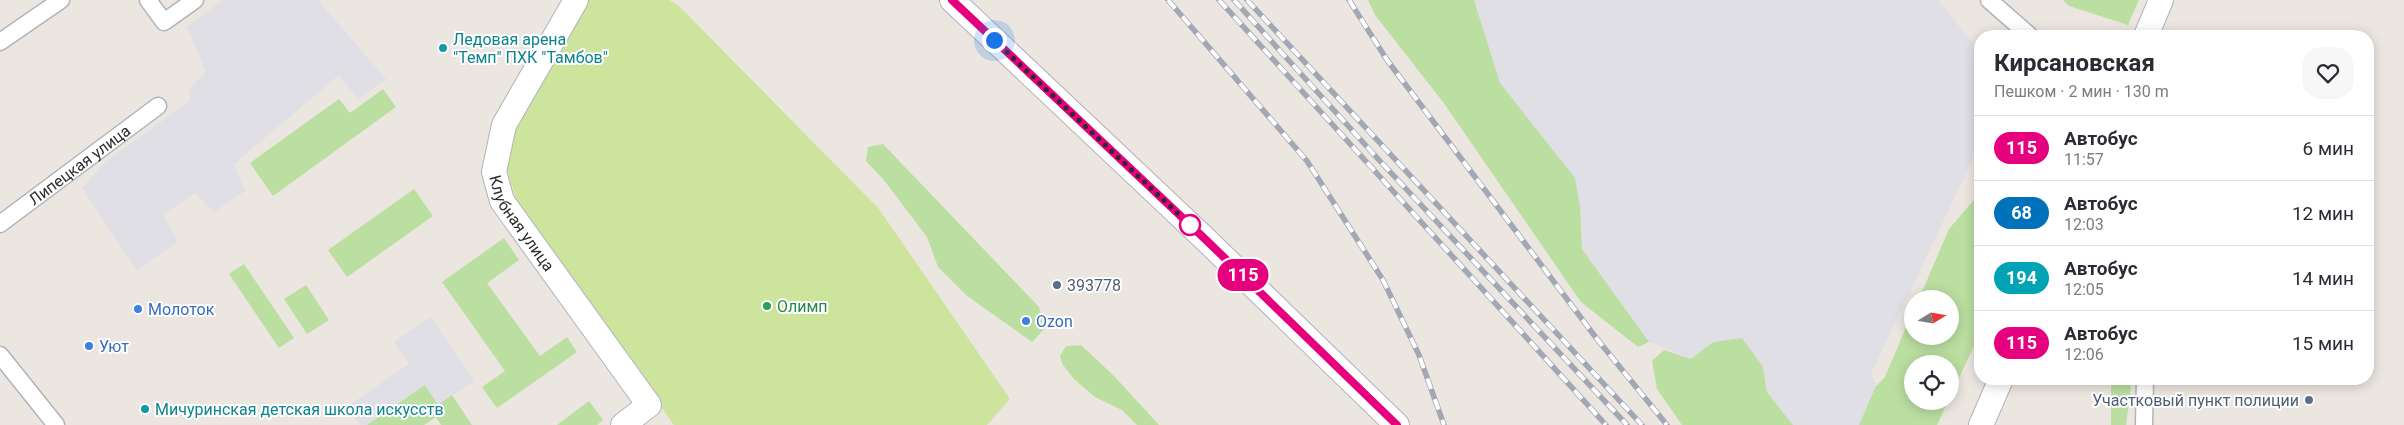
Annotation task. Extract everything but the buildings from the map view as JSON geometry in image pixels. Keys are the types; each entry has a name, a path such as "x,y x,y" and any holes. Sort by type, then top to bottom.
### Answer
{"main road":[{"name":"Клубная улица","path":"576,0 504,125 494,172 502,201 649,405 623,425"},
{"path":"952,0 1212,245 1397,425"},
{"path":"2148,30 2161,0"},
{"path":"1981,425 1998,385"}],"street":[{"path":"0,42 61,0"},
{"path":"148,0 164,22 195,0"},
{"path":"1989,0 2023,30"},
{"name":"Липецкая улица","path":"0,224 158,106"},
{"path":"0,355 56,425"},
{"path":"2144,425 2145,385"}],"shaded area":[{"path":"223,0 318,0 386,79 358,99 339,75 234,164 245,191 214,212 195,193 163,215 178,241 137,271 82,188 105,162 190,101 189,89 206,72 187,27"},
{"path":"1474,0 1938,0 1974,45 1974,157 1911,290 1904,290 1904,304 1871,374 1876,386 1859,425 1793,425 1767,392 1763,367 1713,342 1691,359 1649,342 1582,249 1580,206 1575,178 1500,83"},
{"path":"431,317 474,381 438,405 425,385 367,425 360,425 348,406 409,364 394,342"}],"green space":[{"name":"Олимп","path":"586,0 669,0 678,5 879,209 1010,399 987,425 674,425 521,212 509,178 506,154 509,128"},
{"path":"1368,0 1474,0 1500,83 1575,178 1580,206 1582,249 1649,342 1638,347 1581,302 1443,102 1375,15"},
{"path":"2063,0 2139,0 2128,25 2069,6"},
{"path":"383,89 396,107 273,196 250,163 339,99 350,113"},
{"path":"883,144 1039,307 1044,329 1032,342 966,295 938,267 927,237 883,179 866,161 868,147"},
{"path":"414,189 433,216 347,277 328,250"},
{"path":"1974,200 1974,346 1959,378 1959,355 1904,355 1904,410 1944,410 1937,425 1859,425 1876,386 1885,377 1904,332 1904,345 1959,345 1959,290 1923,290 1949,229"},
{"path":"504,238 519,260 487,283 540,356 567,337 577,352 497,408 482,387 505,371 442,282"},
{"path":"244,264 294,338 279,348 229,274"},
{"path":"306,285 329,320 307,334 284,299"},
{"path":"1742,338 1763,367 1767,392 1793,425 1682,425 1657,389 1652,361 1664,350 1691,359 1713,342"},
{"path":"1081,345 1114,376 1159,425 1137,425 1122,410 1095,397 1074,379 1063,365 1060,356 1066,346"},
{"path":"425,385 438,405 452,395 472,425 441,425 436,417 424,425 367,425"},
{"path":"2111,385 2131,385 2126,425 2111,425"},
{"path":"589,401 603,420 597,425 557,425"}],"railway":[{"path":"1168,0 1307,161 1383,280 1419,355 1444,425"},
{"path":"1219,0 1606,425"},
{"path":"1234,0 1379,160 1627,425"},
{"path":"1247,0 1642,425"},
{"path":"1349,0 1387,60 1597,339 1667,425"}],"bus line":[{"name":"115","path":"952,0 1205,239 1397,425"}],"place":[{"name":"Ледовая арена \"Темп\" ПХК \"Тамбов\"","path":"443,48"},
{"name":"393778","path":"1057,285"},
{"name":"Олимп","path":"767,306"},
{"name":"Молоток","path":"138,309"},
{"name":"Ozon","path":"1026,321"},
{"name":"Уют","path":"89,346"},
{"name":"Участковый пункт полиции","path":"2309,400"},
{"name":"Мичуринская детская школа искусств","path":"145,409"}],"route":[{"path":"994,40 1190,225"}]}
